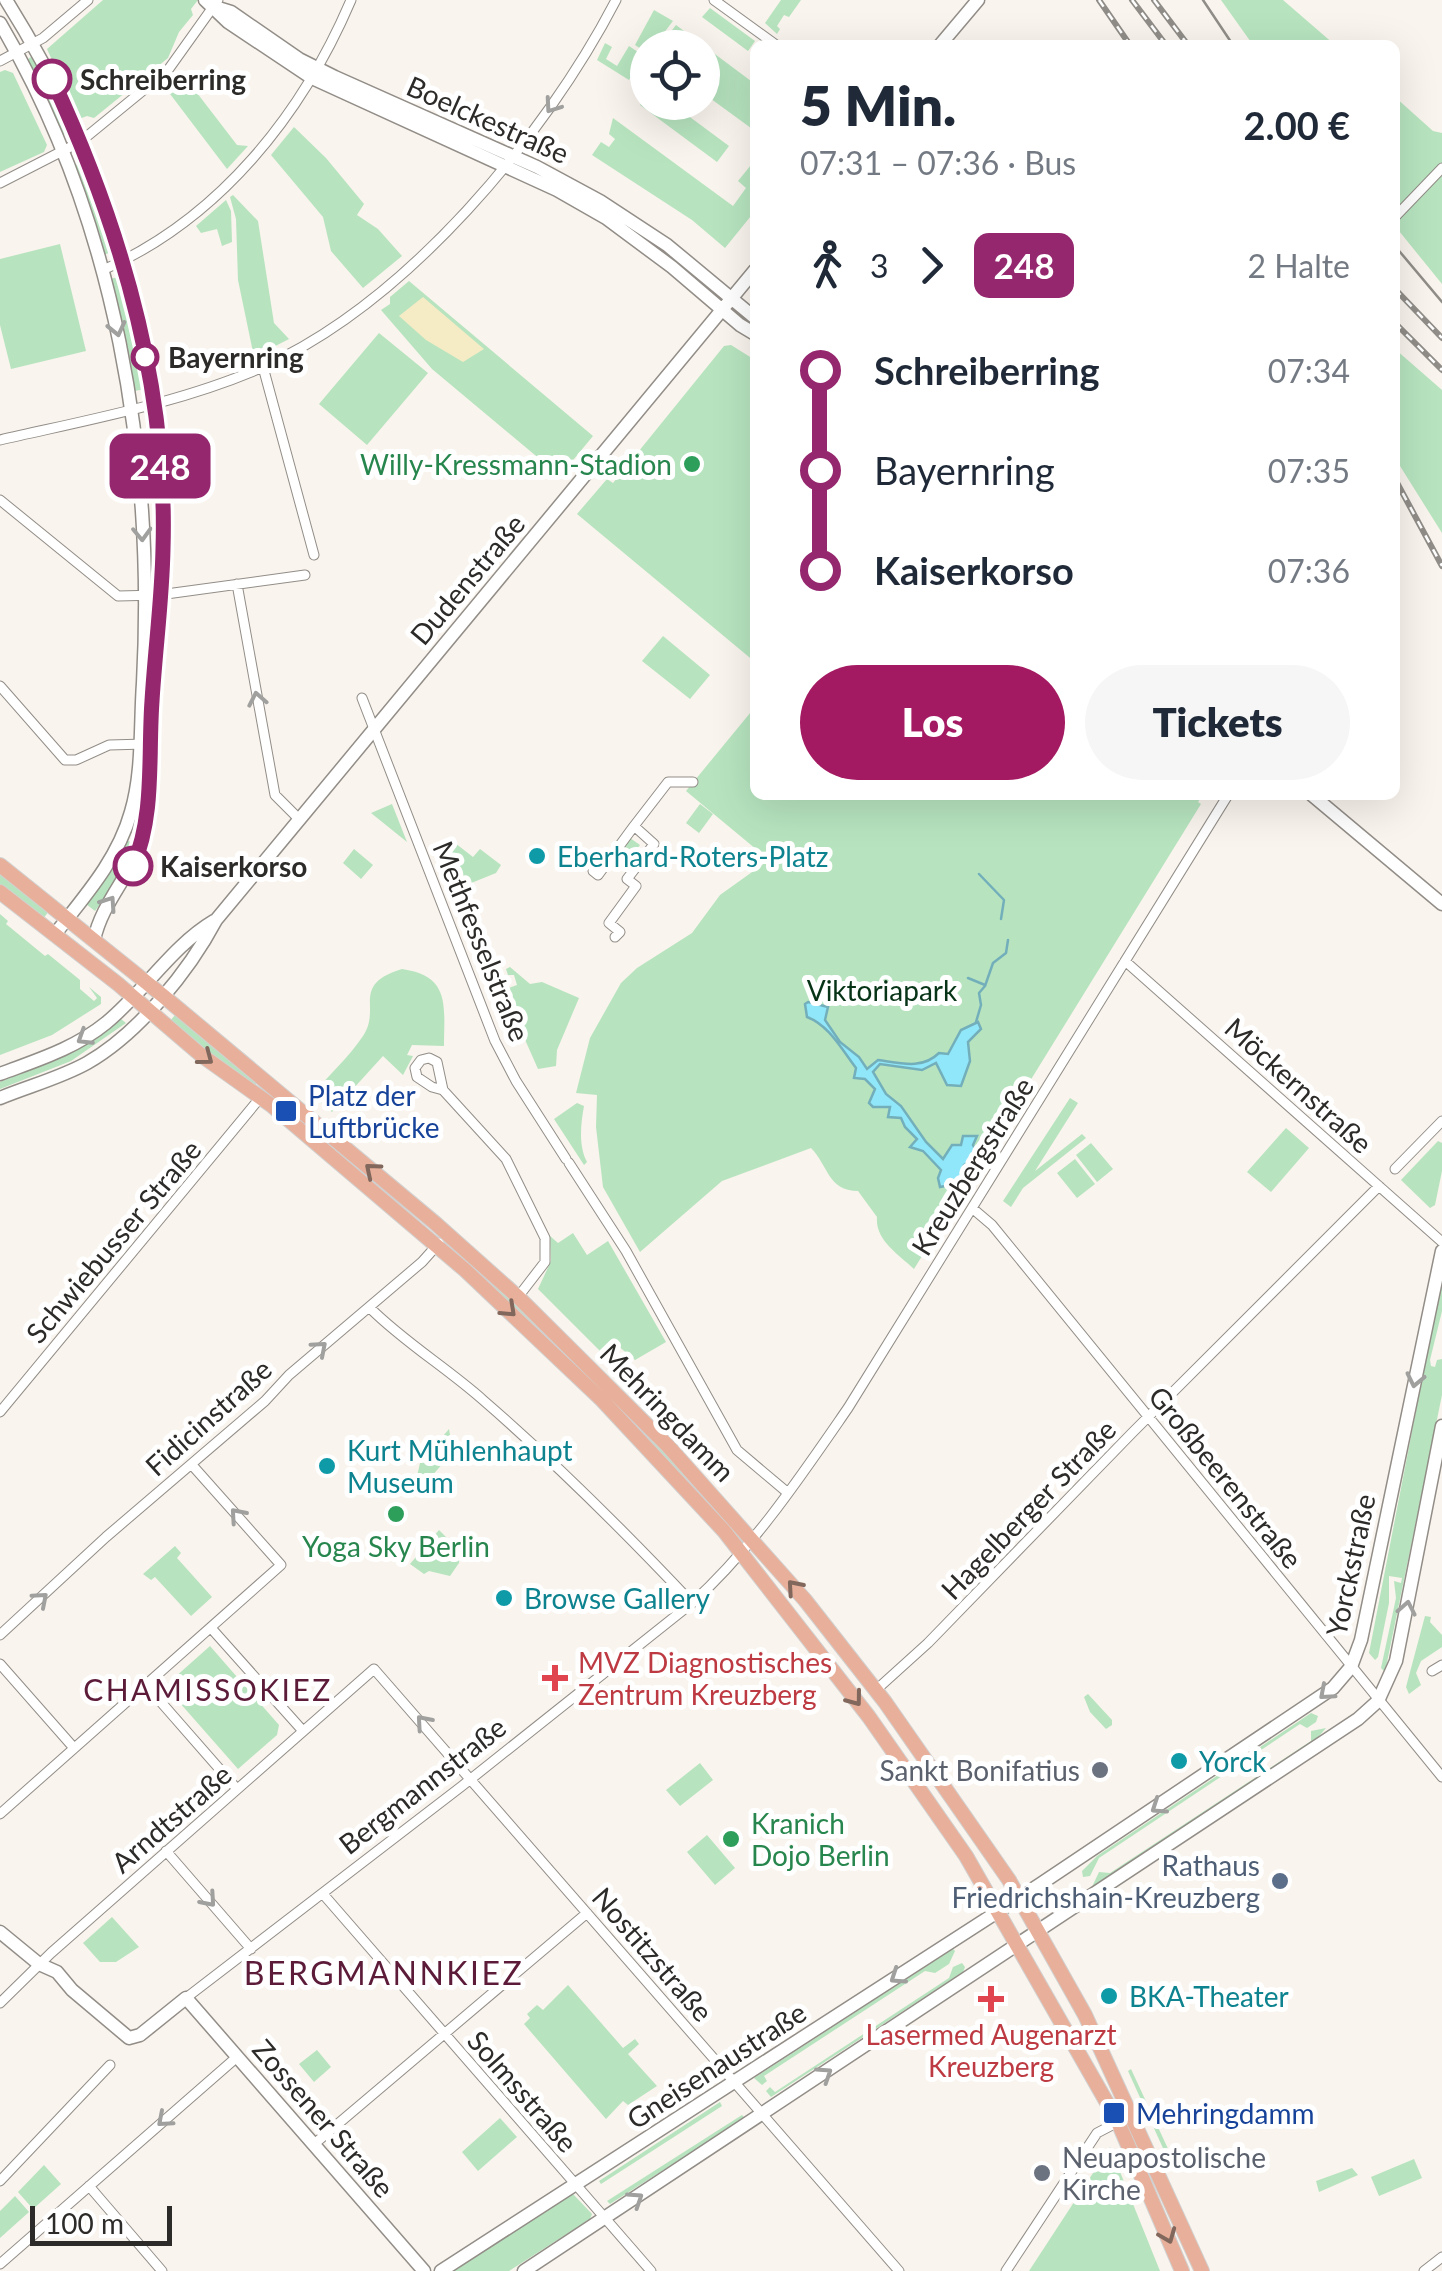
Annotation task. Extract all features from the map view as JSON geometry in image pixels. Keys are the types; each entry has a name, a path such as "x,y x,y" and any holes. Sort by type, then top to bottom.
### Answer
{"main road":[{"path":"6,0 33,44 80,142 123,261 153,403 163,519 160,595 135,794 124,834 101,876 55,934"},
{"path":"944,40 978,0"},
{"name":"Boelckestraße","path":"212,2 228,22 314,73 509,161 657,246 727,303"},
{"path":"0,23 62,153 103,270 131,409 140,493 146,614 147,820 132,868 101,914 94,940"},
{"name":"Dudenstraße","path":"162,995 204,942 216,920 750,276"},
{"path":"727,303 750,315"},
{"path":"727,303 740,325 750,331"},
{"path":"1318,800 1442,904"},
{"path":"124,834 142,842"},
{"name":"Mehringdamm","path":"0,865 147,982 265,1092 518,1297 613,1389 751,1538 876,1690 998,1864 1018,1899 1040,1986 1118,2122 1182,2271"},
{"name":"Mehringdamm","path":"0,892 149,1011 265,1092"},
{"name":"Dudenstraße","path":"147,982 198,931 216,920"},
{"path":"0,1074 74,1044 108,1021 147,982"},
{"path":"0,1098 84,1064 113,1046 162,995"},
{"name":"Mehringdamm","path":"442,1239 602,1400 740,1552 908,1769 998,1911 1061,1973 1112,2071 1202,2271"},
{"name":"Yorckstraße","path":"1018,1899 1316,1703 1350,1667 1363,1628 1442,1251"},
{"path":"524,2271 1028,1940 1358,1719 1378,1701 1396,1661 1442,1426"},
{"path":"978,1876 998,1864"},
{"name":"Gneisenaustraße","path":"442,2271 1018,1899"},
{"path":"0,1932 40,1964"},
{"name":"Bergmannstraße","path":"40,1964 57,1972 128,2038 140,2035 186,1998"},
{"path":"1040,1986 1061,1973"},
{"name":"Zossener Straße","path":"186,1998 424,2271"}],"street":[{"path":"0,62 33,44 88,0"},
{"path":"103,270 186,222 228,185 274,133 314,73 351,0"},
{"path":"0,440 153,403 262,367 323,332 377,292 448,229 509,161 564,88 616,0"},
{"path":"714,0 769,40"},
{"path":"0,182 80,142 168,70 212,2"},
{"path":"1400,212 1442,168"},
{"path":"262,367 314,555"},
{"path":"0,500 120,596 160,595 305,574"},
{"path":"236,584 275,794 300,820"},
{"path":"0,686 66,760 76,760 109,745 144,744"},
{"name":"Methfesselstraße","path":"362,698 495,1041 626,1252 738,1450 788,1492"},
{"path":"593,872 598,876 668,782 694,782"},
{"name":"Kreuzbergstraße","path":"740,1552 848,1408 1225,800"},
{"path":"615,937 620,932 608,923 636,886 627,879 654,844 634,826"},
{"name":"Möckernstraße","path":"1125,961 1442,1242"},
{"path":"443,1090 506,1159 545,1238 545,1262 518,1297"},
{"name":"Schwiebusser Straße","path":"0,1412 265,1092"},
{"path":"1396,1169 1442,1121"},
{"name":"Hagelberger Straße","path":"876,1690 928,1644 1379,1186"},
{"name":"Großbeerenstraße","path":"972,1208 992,1225 1442,1777"},
{"name":"Fidicinstraße","path":"0,1635 289,1375 370,1308 442,1239"},
{"path":"370,1308 480,1397 576,1483 692,1603"},
{"path":"0,1814 281,1565 192,1464"},
{"name":"Bergmannstraße","path":"186,1998 692,1603 740,1552"},
{"path":"211,1628 302,1731"},
{"path":"0,1664 74,1748"},
{"path":"1432,1671 1442,1665"},
{"name":"Nostitzstraße","path":"374,1669 898,2271"},
{"name":"Arndtstraße","path":"0,2003 374,1669"},
{"path":"146,1685 238,1788"},
{"path":"166,1851 251,1950"},
{"name":"Solmsstraße","path":"323,1894 651,2271"},
{"path":"313,2145 587,1912"},
{"path":"0,2264 237,2057"},
{"path":"0,2181 110,2066"},
{"path":"1006,2271 1097,2133 1118,2122"},
{"path":"88,2186 162,2271"},
{"path":"1424,2271 1442,2257"}],"green space":[{"path":"103,0 198,0 168,58 94,118 79,119 47,49"},
{"path":"781,0 801,0 789,17 784,15 777,34 765,23"},
{"path":"1221,0 1283,0 1329,40 1249,40"},
{"path":"710,8 754,40 750,40 748,51 702,17"},
{"path":"654,10 673,21 666,30 643,30"},
{"path":"605,43 612,47 606,59 617,66 629,46 630,78 629,80 597,60"},
{"path":"34,55 71,132 61,136 25,61"},
{"path":"720,58 750,80 750,127 720,105"},
{"path":"0,72 13,73 47,145 44,152 0,172"},
{"path":"184,76 237,145 248,146 227,169 164,86 174,85"},
{"path":"1400,101 1433,131 1442,133 1442,284 1400,232"},
{"path":"613,118 733,206 746,188 738,181 750,166 750,217 725,248 692,220 592,155 601,142 609,147 615,139 609,134"},
{"path":"660,120 694,120 729,146 717,162"},
{"path":"294,127 364,204 357,215 378,229 402,256 363,288 331,251 323,217 271,155"},
{"path":"84,162 115,251 103,255 72,166"},
{"path":"233,195 258,221 274,323 289,339 254,357 238,280 236,219 230,197"},
{"path":"226,200 231,211 232,242 222,246 217,229 201,233 196,226"},
{"path":"60,244 86,351 11,369 0,325 0,259"},
{"path":"122,276 146,389 134,391 110,279"},
{"path":"409,281 593,436 560,476 432,369 381,310"},
{"path":"379,333 428,373 367,445 319,404"},
{"name":"Willy-Kressmann-Stadion","path":"731,345 750,357 750,658 577,514 607,479 613,483 724,346"},
{"path":"1400,353 1442,390 1442,533 1400,466"},
{"path":"663,636 710,675 690,699 642,661"},
{"name":"Viktoriapark","path":"750,713 750,800 1199,800 1201,804 914,1269 884,1240 877,1217 858,1191 834,1182 811,1148 722,1181 640,1252 603,1187 596,1127 597,1095 576,1093 590,1038 621,983 637,968 692,933 720,895 769,860 686,791"},
{"path":"392,804 407,842 371,813"},
{"path":"700,804 713,814 699,833 686,823"},
{"path":"630,838 640,845 622,870 612,863"},
{"path":"126,840 135,844 128,866 95,911 86,904"},
{"path":"455,843 473,857 480,849 501,865 496,873 449,892 439,865"},
{"path":"354,849 373,865 361,879 343,863"},
{"path":"0,871 49,911 43,919 0,885"},
{"path":"0,914 8,921 6,924 80,980 80,989 94,1001 97,998 89,987 101,997 101,1004 52,1035 0,1055"},
{"path":"510,967 530,984 542,982 579,998 557,1050 556,1066 538,1069 503,990 517,985 514,975 508,975 506,969"},
{"path":"402,969 429,978 437,986 444,1006 444,1046 412,1045 407,1055 413,1056 403,1075 383,1056 332,1112 312,1095 363,1036 377,982"},
{"path":"175,1015 257,1083 254,1087 170,1021"},
{"path":"121,1019 126,1023 71,1061 0,1089 0,1082 76,1051"},
{"path":"1070,1098 1078,1103 1035,1171 1082,1134 1086,1138 1023,1188 1011,1207 1003,1201"},
{"path":"577,1103 584,1106 584,1165 554,1119"},
{"path":"1286,1128 1309,1148 1271,1192 1247,1172"},
{"path":"1438,1141 1442,1143 1442,1171 1435,1205 1430,1208 1401,1180"},
{"path":"1091,1143 1113,1169 1097,1182 1076,1155"},
{"path":"1075,1159 1095,1184 1077,1198 1057,1173"},
{"path":"573,1233 587,1255 608,1241 666,1342 635,1360 617,1345 605,1356 538,1289 551,1261 550,1236 558,1243"},
{"path":"449,1249 505,1292 647,1431 704,1496"},
{"path":"1442,1277 1442,1311 1430,1360 1435,1367 1437,1360 1442,1359 1442,1395 1385,1672 1381,1668 1396,1598 1394,1581 1401,1583 1402,1578 1389,1576 1389,1603 1378,1657 1375,1660 1369,1653"},
{"path":"449,1429 453,1452 422,1487 416,1481 420,1463"},
{"path":"439,1530 447,1538 444,1541 448,1546 453,1543 460,1550 459,1563 450,1576 429,1571 424,1574 410,1564"},
{"path":"175,1546 181,1553 177,1558 212,1597 191,1616 155,1577 151,1580 143,1574"},
{"path":"1425,1616 1431,1617 1430,1622 1442,1635 1442,1647 1421,1661 1416,1673 1421,1685 1409,1694 1406,1687"},
{"path":"210,1646 279,1725 277,1735 238,1769 165,1686"},
{"path":"1088,1694 1112,1720 1106,1729 1090,1712 1084,1697"},
{"path":"1311,1713 1318,1716 1316,1722 1307,1728 1300,1724 1099,1858 1090,1876 1083,1877 1082,1871 1097,1856"},
{"path":"1326,1728 1314,1742 1091,1889 1099,1872 1110,1873 1311,1741 1311,1731"},
{"path":"700,1763 713,1780 680,1806 666,1790"},
{"path":"707,1835 735,1868 715,1885 687,1852"},
{"path":"112,1917 139,1947 116,1962 100,1962 83,1943"},
{"path":"953,1949 949,1964 935,1973 925,1971 764,2076 767,2081 762,2085 754,2078"},
{"path":"962,1963 963,1972 771,2097 766,2091 770,2087 775,2092 949,1978 953,1967"},
{"path":"568,1985 623,2048 635,2039 639,2044 628,2054 657,2086 628,2105 623,2101 606,2119 524,2024 530,2018 527,2014 537,2005 543,2010"},
{"path":"317,2050 331,2067 314,2082 299,2064"},
{"path":"1131,2069 1176,2166 1172,2168 1128,2071"},
{"path":"720,2102 722,2106 601,2184 599,2181"},
{"path":"742,2115 745,2118 610,2204 607,2201"},
{"path":"500,2118 517,2137 478,2171 462,2152"},
{"path":"1110,2147 1160,2271 1029,2271"},
{"path":"1414,2159 1422,2178 1379,2196 1371,2177"},
{"path":"44,2165 61,2184 33,2209 18,2192"},
{"path":"1352,2168 1358,2175 1319,2192 1316,2181"},
{"path":"573,2194 592,2214 590,2219 509,2271 454,2271"},
{"path":"15,2196 29,2212 0,2238 0,2211"}],"sand":[{"path":"423,297 484,349 463,362 426,340 399,316"}],"water":[{"path":"808,1002 828,1007 825,1020 867,1069 878,1060 918,1063 939,1053 948,1054 961,1030 978,1022 981,1029 968,1042 970,1061 961,1086 947,1085 936,1063 922,1070 880,1064 873,1072 886,1094 901,1106 943,1159 952,1145 961,1145 963,1136 977,1136 973,1145 975,1159 964,1165 964,1173 955,1184 940,1187 941,1170 923,1151 910,1147 917,1139 901,1118 888,1117 890,1107 873,1107 869,1103 875,1089 865,1079 854,1078 856,1068 840,1046 822,1026 807,1017"}],"waterway":[{"path":"979,874 1004,900 1001,919"},
{"path":"976,1022 981,1005 979,993 993,963 1006,953 1008,940"},
{"path":"968,978 985,985"}],"tram line":[{"path":"1203,0 1230,40"},
{"path":"1400,252 1442,302"}],"railway":[{"path":"1099,0 1127,40"},
{"path":"1132,0 1162,40"},
{"path":"1154,0 1184,40"},
{"path":"1400,294 1442,338"},
{"path":"1400,328 1442,370"},
{"path":"1400,488 1442,566"}],"bus line":[{"name":"248","path":"52,79 98,186 123,261 146,357 158,447 164,548 147,820 133,866"}],"place":[{"name":"Schreiberring","path":"52,79"},
{"name":"Bayernring","path":"145,357"},
{"name":"Willy-Kressmann-Stadion","path":"692,464"},
{"name":"Eberhard-Roters-Platz","path":"537,856"},
{"name":"Kaiserkorso","path":"133,866"},
{"name":"Platz der Luftbrücke","path":"286,1111"},
{"name":"Kurt Mühlenhaupt Museum","path":"327,1466"},
{"name":"Yoga Sky Berlin","path":"396,1514"},
{"name":"Browse Gallery","path":"504,1598"},
{"name":"MVZ Diagnostisches Zentrum Kreuzberg","path":"555,1678"},
{"name":"Yorck","path":"1179,1761"},
{"name":"Sankt Bonifatius","path":"1100,1770"},
{"name":"Kranich Dojo Berlin","path":"731,1839"},
{"name":"Rathaus Friedrichshain-Kreuzberg","path":"1280,1881"},
{"name":"BKA-Theater","path":"1109,1996"},
{"name":"Lasermed Augenarzt Kreuzberg","path":"991,1999"},
{"name":"Mehringdamm","path":"1114,2113"},
{"name":"Neuapostolische Kirche","path":"1042,2173"}],"district":[{"name":"CHAMISSOKIEZ","path":"208,1689"},
{"name":"BERGMANNKIEZ","path":"384,1972"}]}
